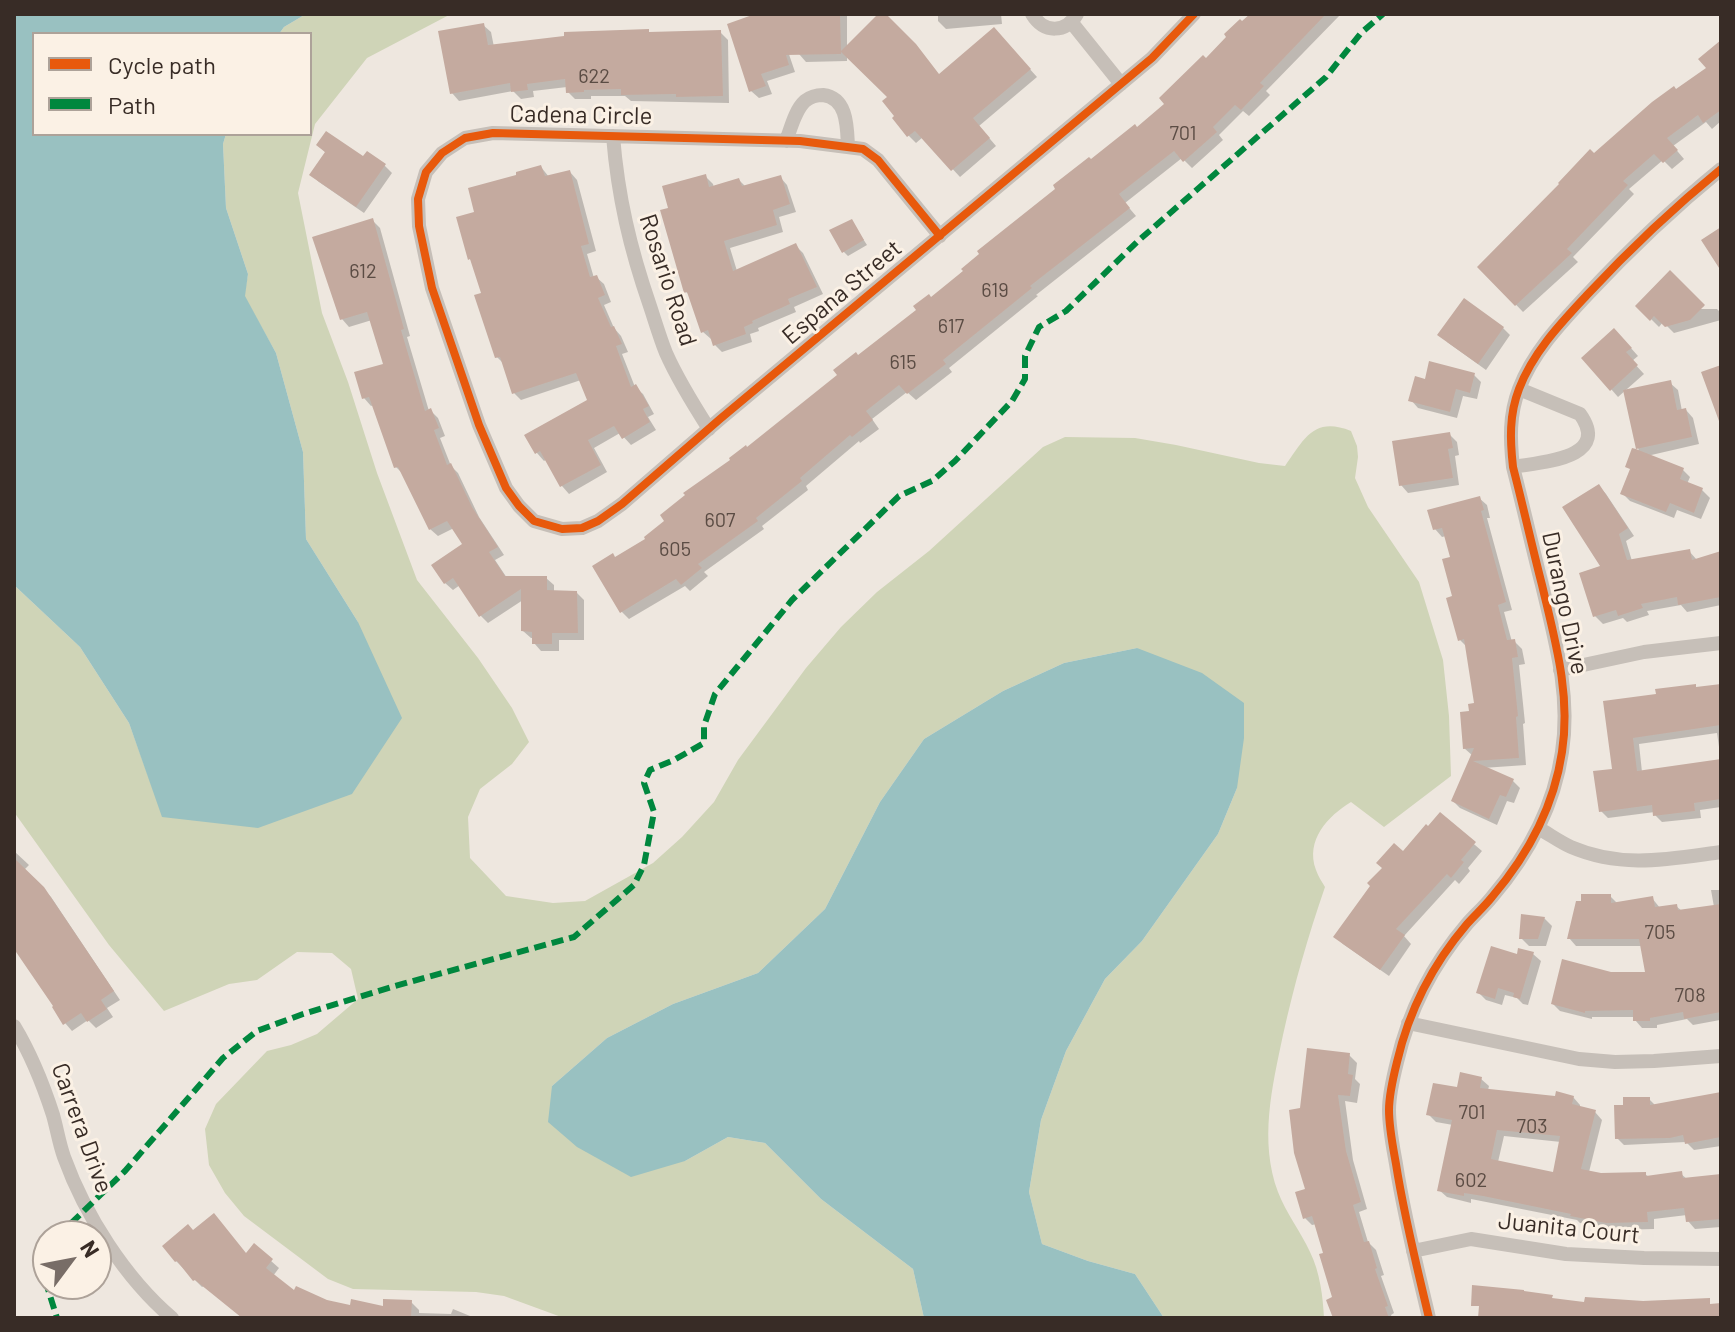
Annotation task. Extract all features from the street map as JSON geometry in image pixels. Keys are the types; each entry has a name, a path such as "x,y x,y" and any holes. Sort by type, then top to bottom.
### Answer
{"street":[{"path":"1032,14 1037,22 1050,29 1065,27 1075,18 1121,84"},
{"name":"Espana Street","path":"534,521 562,529 582,528 622,504 1152,58 1194,14"},
{"path":"786,141 804,102 813,96 824,95 842,107 846,117 848,147"},
{"name":"Cadena Circle","path":"534,521 506,488 479,425 432,288 419,226 418,199 426,172 442,153 465,138 493,133 786,141 863,149 878,160 940,236"},
{"name":"Rosario Road","path":"613,136 624,221 644,288 666,351 709,429"},
{"name":"Durango Drive","path":"1429,1318 1400,1195 1389,1108 1394,1073 1408,1023 1428,979 1442,956 1523,858 1555,783 1562,751 1564,688 1513,467 1509,439 1512,415 1519,389 1547,340 1654,226 1721,169"},
{"path":"1513,467 1569,457 1586,444 1588,434 1587,423 1580,414 1519,389"},
{"path":"1560,670 1644,652 1721,643"},
{"path":"1538,828 1571,847 1621,860 1649,862 1721,852"},
{"path":"1408,1023 1579,1059 1615,1062 1721,1056"},
{"name":"Carrera Drive","path":"14,1026 29,1050 39,1075 64,1156 83,1201 131,1276 172,1318"},
{"name":"Juanita Court","path":"1413,1251 1471,1239 1566,1254 1721,1259"}],"green space":[{"path":"306,14 451,14 367,58 315,124 298,193 322,313 417,580 478,658 512,708 529,742 512,764 480,789 468,817 470,858 506,896 553,903 585,901 653,863 714,802 738,760 806,668 841,627 1043,447 1065,437 1135,438 1285,466 1304,439 1319,428 1328,426 1351,431 1358,457 1355,478 1368,507 1419,582 1443,660 1451,776 1384,827 1351,802 1334,814 1316,839 1313,859 1325,887 1287,1016 1272,1094 1268,1134 1272,1173 1285,1207 1313,1260 1324,1318 1164,1318 1135,1274 1042,1244 1029,1192 1041,1120 1066,1051 1105,979 1142,941 1218,834 1237,788 1137,648 1064,663 1003,691 924,739 880,802 825,909 758,973 673,1004 607,1038 552,1086 685,1161 728,1137 765,1143 821,1199 913,1269 924,1318 564,1318 504,1296 476,1292 353,1289 328,1279 244,1216 225,1193 209,1165 205,1129 216,1104 267,1051 317,1034 358,999 351,969 332,953 297,952 257,980 229,984 164,1011 109,945 14,812 14,585 80,647 129,723 163,817 358,622 306,539 303,452 276,353 244,296 248,274 226,208 223,144 225,136 312,136 312,32 280,32"}],"water":[{"path":"14,14 306,14 280,32 32,32 32,136 225,136 223,144 226,208 248,274 245,296 276,353 303,452 306,539 358,622 402,718 352,794 258,828 162,817 129,723 80,647 14,585"},
{"path":"1137,648 1202,673 1244,703 1244,738 1237,788 1218,834 1142,941 1105,979 1066,1051 1041,1120 1029,1192 1042,1244 1135,1274 1164,1318 924,1318 913,1269 821,1199 765,1143 728,1137 685,1161 631,1177 577,1147 548,1122 552,1086 607,1038 673,1004 758,973 825,909 880,802 924,739 1003,691 1064,663"}],"building":[{"path":"755,14 840,14 841,51 878,14 886,14 916,44 939,74 994,27 1031,69 973,118 990,138 951,171 915,131 907,137 882,101 887,97 841,52 786,55 789,65 761,74 766,86 749,92 727,24"},
{"path":"1250,14 1326,14 1260,83 1264,86 1241,110 1235,105 1213,127 1217,132 1183,162 1174,151 1119,194 1130,208 1030,286 1032,288 943,360 946,364 907,394 899,385 866,411 873,420 852,437 850,435 800,478 802,481 756,518 758,521 698,564 702,568 681,585 676,579 620,613 592,566 613,553 615,557 645,539 664,521 660,515 685,495 683,493 747,447 837,375 833,370 856,352 858,355 916,310 913,306 929,294 931,297 963,271 961,269 979,254 977,251 1055,189 1053,185 1135,124 1137,127 1164,104 1159,98 1203,55 1206,58 1240,19 1242,21"},
{"path":"484,23 488,45 564,36 564,32 721,30 723,96 621,95 621,89 566,93 565,79 527,84 528,90 511,92 510,83 450,94 438,31"},
{"path":"1721,40 1721,110 1703,123 1698,115 1667,138 1678,150 1663,163 1654,154 1623,181 1628,185 1567,249 1572,253 1515,306 1477,267 1590,149 1594,153 1652,102 1706,68 1698,59"},
{"path":"326,131 363,156 367,151 386,164 356,207 309,175 325,152 316,145"},
{"path":"541,165 545,176 570,170 589,244 581,246 590,277 597,275 605,295 598,298 622,344 616,346 631,387 636,384 649,406 643,409 650,422 622,439 614,426 588,440 601,465 560,487 540,451 535,454 524,435 587,400 576,373 512,394 500,357 495,358 474,295 481,293 456,217 474,212 468,188"},
{"path":"706,174 709,187 739,178 742,186 781,175 790,204 773,210 777,225 724,241 733,271 796,243 817,287 788,299 790,304 752,321 744,327 746,334 713,346 708,330 701,333 687,292 684,293 660,210 668,208 662,186"},
{"path":"373,218 425,411 431,408 439,428 434,430 447,465 451,463 472,507 498,547 489,552 505,576 547,576 547,590 577,591 578,633 552,633 552,644 532,644 532,632 521,631 521,589 479,617 453,578 444,584 431,565 462,544 447,521 429,530 398,467 394,468 369,397 362,399 354,372 383,364 367,312 340,320 312,237"},
{"path":"852,219 864,240 842,253 829,230"},
{"path":"1721,227 1721,271 1701,240"},
{"path":"1670,270 1705,305 1690,320 1665,327 1654,316 1650,321 1635,306"},
{"path":"1464,298 1504,327 1478,364 1437,335"},
{"path":"1614,328 1632,348 1626,352 1638,365 1610,391 1581,358"},
{"path":"1429,361 1475,373 1470,393 1456,389 1450,412 1408,401 1415,376 1425,379"},
{"path":"1721,365 1721,421 1719,421 1701,372"},
{"path":"1671,380 1677,410 1686,408 1692,437 1636,449 1623,390"},
{"path":"1450,432 1453,448 1448,449 1453,478 1399,486 1392,441"},
{"path":"1632,448 1684,468 1680,479 1703,488 1694,513 1670,503 1666,512 1620,494 1630,469 1625,467"},
{"path":"1599,484 1628,528 1619,534 1627,560 1690,549 1692,560 1721,551 1721,597 1678,605 1677,597 1641,604 1643,608 1618,616 1616,610 1593,617 1579,573 1600,566 1562,507"},
{"path":"1480,496 1484,510 1481,511 1506,602 1498,605 1507,640 1515,639 1518,657 1512,658 1519,758 1473,761 1514,779 1506,797 1500,795 1489,819 1451,801 1474,748 1463,749 1460,712 1469,711 1468,704 1474,703 1464,639 1458,641 1446,598 1452,596 1442,559 1450,557 1442,528 1433,530 1427,510"},
{"path":"1696,684 1696,687 1721,684 1721,725 1633,738 1637,771 1721,759 1721,799 1694,803 1695,811 1653,816 1652,805 1599,812 1593,771 1612,769 1603,701 1656,694 1655,689"},
{"path":"1440,812 1476,842 1451,878 1447,874 1396,929 1405,935 1380,970 1333,937 1370,886 1367,883 1382,868 1376,863 1394,843 1403,851"},
{"path":"14,858 44,887 114,991 101,1000 107,1009 87,1022 81,1013 63,1025 14,949"},
{"path":"1581,894 1611,894 1611,903 1653,896 1655,907 1677,904 1678,910 1721,904 1721,1012 1684,1019 1683,1012 1650,1018 1650,1021 1633,1021 1633,1010 1585,1013 1551,1004 1562,959 1611,972 1645,972 1639,939 1567,939 1576,901 1581,901"},
{"path":"1521,914 1545,917 1538,939 1519,939"},
{"path":"1491,946 1517,954 1518,948 1534,952 1520,999 1513,997 1514,993 1498,988 1495,999 1476,993"},
{"path":"1307,1048 1350,1053 1348,1074 1353,1075 1350,1096 1338,1095 1346,1151 1361,1202 1353,1205 1364,1242 1369,1241 1389,1318 1333,1318 1326,1300 1332,1297 1319,1254 1323,1253 1312,1216 1303,1219 1295,1192 1305,1189 1294,1153 1289,1110 1300,1108"},
{"path":"1460,1072 1482,1077 1480,1088 1555,1096 1556,1091 1574,1096 1572,1104 1596,1110 1581,1169 1601,1173 1646,1172 1646,1176 1682,1171 1683,1178 1721,1174 1721,1219 1686,1222 1684,1208 1647,1212 1648,1222 1606,1223 1483,1196 1437,1191 1452,1120 1426,1115 1433,1083 1457,1087","holes":["1497,1130 1560,1136 1553,1172 1491,1159"]},
{"path":"1721,1092 1721,1137 1685,1144 1683,1135 1615,1139 1614,1105 1623,1105 1623,1097 1650,1097 1650,1105"},
{"path":"214,1213 246,1253 254,1243 273,1259 266,1268 294,1290 296,1286 327,1300 350,1305 351,1299 383,1306 383,1299 412,1300 411,1318 242,1318 193,1281 162,1246 188,1224 193,1230"},
{"path":"1472,1285 1524,1290 1584,1302 1585,1297 1643,1301 1710,1298 1710,1304 1721,1303 1721,1318 1478,1318 1479,1306 1471,1306"}],"marked path":[{"path":"74,1220 125,1171 223,1058 257,1031 395,986 574,937 634,885 644,865 654,812 644,783 650,770 704,743 704,726 715,694 792,600 899,496 932,481 955,461 1012,401 1025,379 1025,356 1039,327 1066,311 1138,241 1326,77 1361,33 1383,14"},
{"path":"51,1300 57,1318"}],"cycle path":[{"path":"940,236 878,160 863,149 800,141 493,133 465,138 442,153 426,172 418,199 419,226 432,288 479,425 506,488 534,521 562,529 582,528 622,504 1152,58 1194,14"},
{"path":"1429,1318 1391,1137 1389,1104 1394,1074 1408,1024 1433,972 1454,940 1517,865 1546,811 1558,772 1564,731 1563,689 1556,647 1513,467 1513,408 1532,363 1567,316 1652,230 1721,169"}]}
